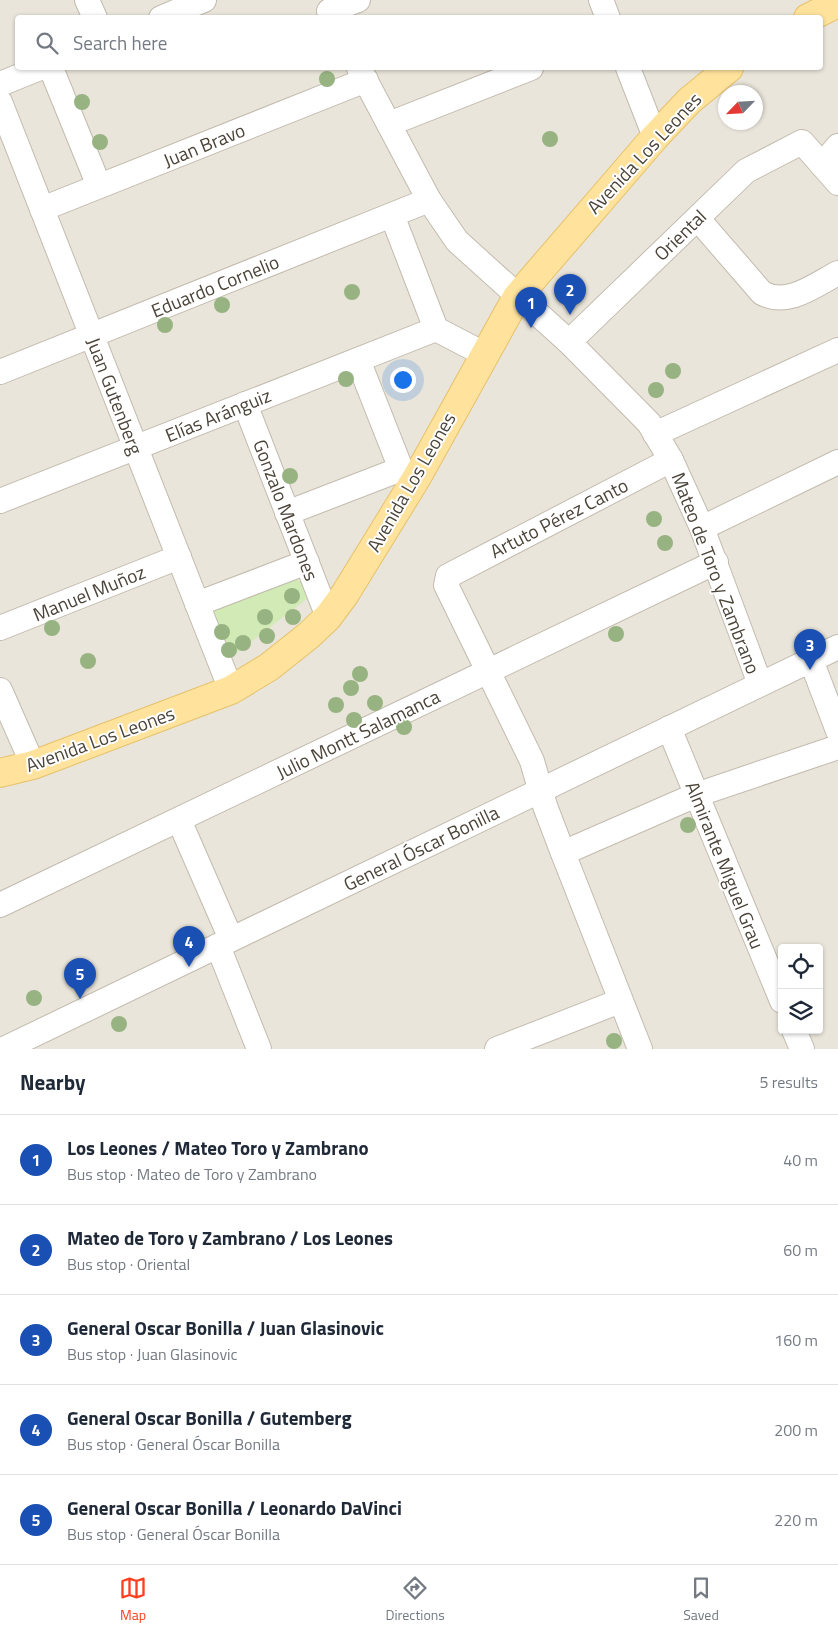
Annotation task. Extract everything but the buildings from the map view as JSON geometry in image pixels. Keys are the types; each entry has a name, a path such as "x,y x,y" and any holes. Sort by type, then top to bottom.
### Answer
{"main road":[{"path":"814,15 838,3"},
{"name":"Avenida Los Leones","path":"0,773 33,765 230,690 288,654 328,617 345,594 409,473 484,354 517,297 655,137 689,101 727,70"}],"street":[{"path":"88,0 94,15"},
{"path":"168,15 204,0"},
{"path":"328,10 358,0"},
{"path":"601,0 607,15"},
{"path":"0,84 35,70"},
{"path":"52,70 99,186"},
{"path":"389,124 526,70"},
{"path":"629,70 655,137"},
{"name":"Juan Bravo","path":"42,209 362,74"},
{"name":"Mateo de Toro y Zambrano","path":"362,74 429,200 457,241 569,342 637,408 655,434 671,460 702,528 760,684"},
{"name":"Juan Gutenberg","path":"0,102 230,690"},
{"name":"Oriental","path":"569,342 746,172 802,142 822,165"},
{"path":"838,146 822,165 838,183"},
{"name":"Eduardo Cornelio","path":"0,372 429,200"},
{"path":"392,215 436,329 484,354"},
{"path":"698,219 762,293 769,297 786,299 838,273"},
{"name":"Elías Aránguiz","path":"0,501 436,329"},
{"path":"655,434 838,350"},
{"path":"287,513 409,473 358,360"},
{"name":"Gonzalo Mardones","path":"244,404 328,617"},
{"name":"Artuto Pérez Canto","path":"488,672 446,585 448,576 671,460"},
{"path":"702,528 838,462"},
{"name":"Manuel Muñoz","path":"0,628 179,557"},
{"path":"197,604 307,562"},
{"name":"Julio Montt Salamanca","path":"0,906 716,562"},
{"name":"General Óscar Bonilla","path":"4,1049 838,647"},
{"path":"811,660 836,721"},
{"path":"488,672 532,761 540,790 563,852 640,1049"},
{"path":"0,690 33,765"},
{"name":"Almirante Miguel Grau","path":"669,728 778,991"},
{"path":"563,852 696,795 838,747"},
{"path":"179,820 225,943 259,1049"},
{"path":"497,1049 620,1001"},
{"path":"796,1034 802,1049"}],"shaded area":[{"path":"0,0 838,0 838,1049 0,1049"}],"green space":[{"path":"289,580 297,580 305,584 309,597 234,655 224,656 206,608"}],"place":[{"name":"Mateo de Toro y Zambrano / Los Leones","path":"570,315"},
{"name":"Los Leones / Mateo Toro y Zambrano","path":"531,328"},
{"name":"General Oscar Bonilla / Juan Glasinovic","path":"810,670"},
{"name":"General Oscar Bonilla / Gutemberg","path":"189,967"},
{"name":"General Oscar Bonilla / Leonardo DaVinci","path":"80,999"}]}
